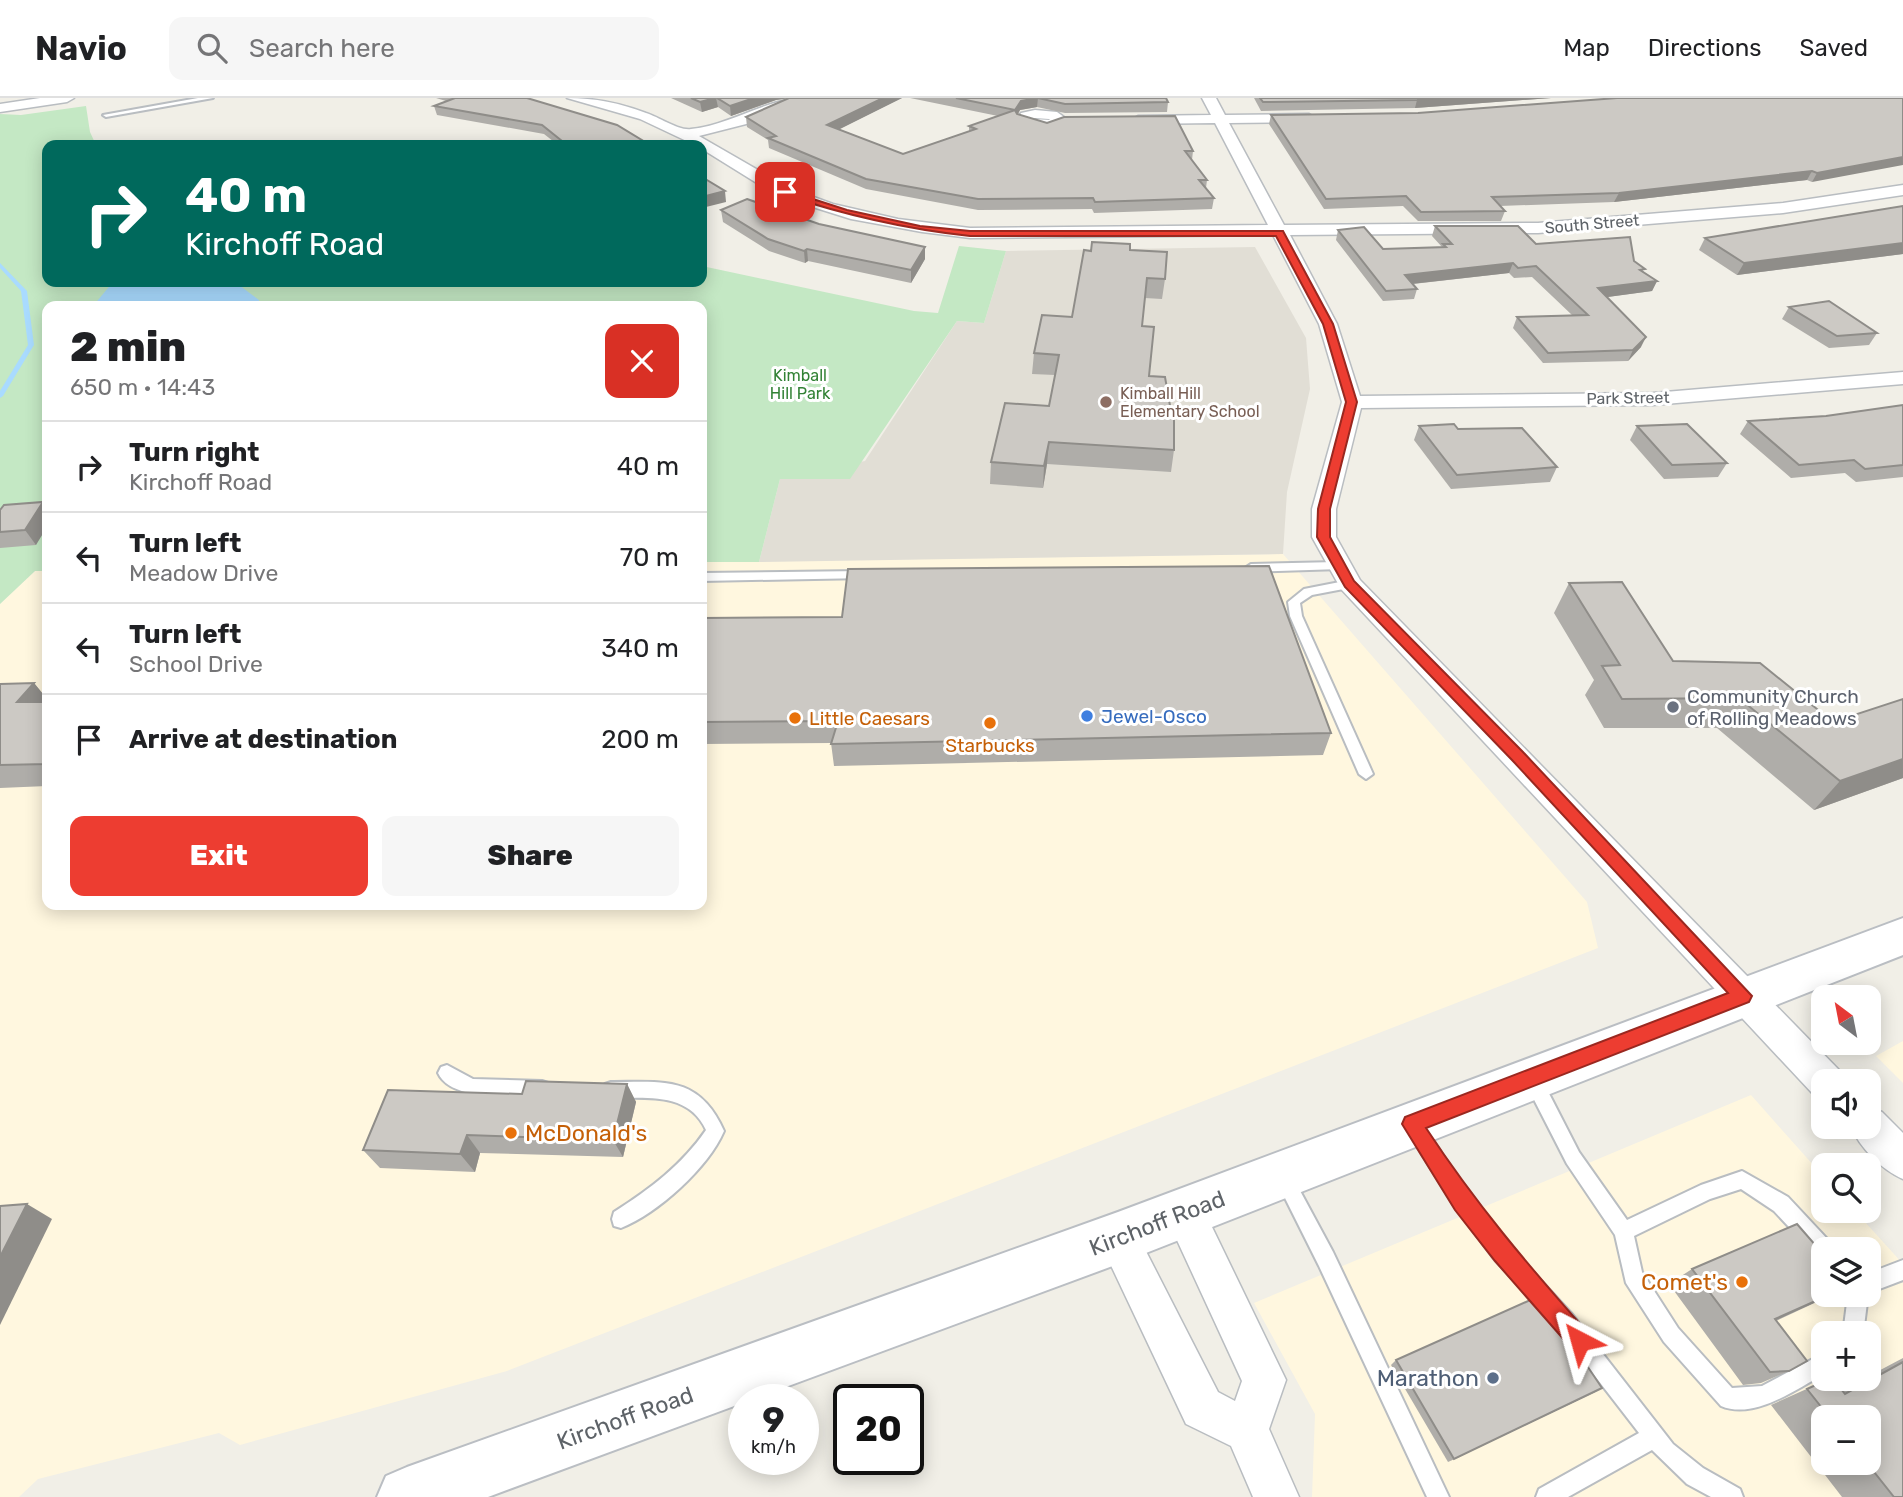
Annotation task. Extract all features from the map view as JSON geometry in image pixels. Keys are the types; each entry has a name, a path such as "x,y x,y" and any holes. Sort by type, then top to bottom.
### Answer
{"main road":[{"name":"Kirchoff Road","path":"407,1497 1118,1238 1903,936"}],"street":[{"path":"0,108 67,98"},
{"name":"South Street","path":"574,98 642,114 696,140"},
{"path":"687,135 753,118 798,98"},
{"path":"1209,98 1328,324 1352,402 1324,509 1324,537 1343,575 1813,1069"},
{"path":"1127,120 1318,117"},
{"name":"South Street","path":"707,147 785,192 845,212 920,228 1021,235 1538,228 1783,208 1903,190"},
{"name":"Park Street","path":"1352,402 1653,399 1903,378"},
{"path":"1881,1137 1903,1160"},
{"path":"1184,1212 1264,1380 1247,1430"},
{"path":"1118,1238 1202,1408 1247,1430 1276,1497"}],"lane":[{"path":"106,115 210,98"},
{"path":"1235,568 1343,575"},
{"path":"707,577 880,574"},
{"path":"1343,575 1294,602 1296,616 1366,774"},
{"path":"447,1073 471,1087 566,1089"},
{"path":"1532,1078 1573,1158 1624,1231 1633,1276 1671,1335 1728,1399 1764,1396 1811,1370"},
{"path":"593,1090 675,1092 697,1101 710,1113 715,1131 699,1157 673,1184 621,1219"},
{"path":"1412,1124 1463,1202 1502,1253 1564,1320 1655,1436 1695,1476 1732,1497"},
{"path":"1282,1175 1326,1259 1438,1497"},
{"path":"1624,1231 1707,1191 1742,1180 1781,1204 1812,1237"},
{"path":"1881,1278 1903,1270"},
{"path":"1547,1497 1655,1436"}],"shaded area":[{"name":"Kimball Hill Elementary School","path":"1255,247 1306,338 1310,389 1287,492 1283,554 759,562 780,479 865,461 957,321 984,323 1006,251"},
{"path":"1283,554 1587,902 1598,948 507,1371 240,1445 219,1433 38,1479 19,1497 0,1497 0,604 35,571 42,571 42,910 707,910 707,562"},
{"path":"1903,1041 1903,1083 1876,1056"},
{"path":"1751,1095 1811,1162 1811,1223 1866,1223 1879,1237 1811,1237 1811,1307 1881,1307 1881,1240 1903,1264 1903,1497 1312,1497 1315,1414 1254,1303"}],"green space":[{"name":"Kimball Hill Park","path":"86,106 94,140 42,140 42,287 707,287 707,267 914,311 938,313 959,246 1006,251 984,323 957,321 850,479 780,479 759,562 707,562 707,301 42,301 42,571 35,571 0,604 0,114 21,115"}],"water":[{"path":"109,287 242,287 259,300 259,301 97,301"}],"building":[{"path":"455,98 527,98 617,125 642,140 561,140 542,125 434,106"},
{"path":"691,98 715,98 700,102"},
{"path":"717,98 754,98 730,106"},
{"path":"789,98 883,98 827,125 903,154 976,129 969,126 1015,110 1017,114 1047,123 1064,117 1175,116 1193,151 1185,151 1207,180 1199,180 1214,198 1095,202 1093,198 978,199 866,179 768,138 776,136 746,117"},
{"path":"956,98 1038,98 1021,101 1015,110"},
{"path":"1038,98 1166,98 1168,102 1065,104"},
{"path":"1260,98 1440,98 1263,102"},
{"path":"1617,98 1903,98 1903,157 1817,173 1812,171 1619,193 1492,197 1505,211 1421,212 1406,196 1326,199 1271,115 1418,113"},
{"path":"707,180 725,191 707,196"},
{"path":"747,199 819,224 925,247 911,270 807,249 804,251 768,239 721,210"},
{"path":"1903,206 1903,243 1744,263 1705,238"},
{"path":"1435,226 1518,226 1536,244 1630,237 1634,261 1645,269 1640,270 1657,281 1598,288 1646,337 1633,350 1548,353 1517,317 1588,315 1536,266 1518,268 1513,263 1405,275 1417,289 1386,291 1338,230 1364,227 1383,249 1446,247 1443,244 1452,244"},
{"path":"1092,242 1130,244 1130,250 1167,252 1165,279 1147,278 1142,326 1154,327 1149,376 1165,377 1174,417 1174,450 1049,442 1044,466 991,462 1005,403 1049,406 1059,355 1034,353 1042,315 1072,317 1084,250 1091,251"},
{"path":"1829,301 1877,333 1837,336 1789,307"},
{"path":"1903,405 1903,465 1865,469 1854,460 1799,465 1748,421 1826,416"},
{"path":"1454,424 1458,429 1522,428 1557,467 1457,475 1419,426"},
{"path":"1687,424 1727,463 1672,465 1637,426"},
{"path":"42,502 25,530 0,532 0,510 4,505"},
{"path":"1269,566 1331,733 831,744 838,721 707,722 707,618 842,617 848,569"},
{"path":"1622,582 1673,661 1760,663 1833,722 1903,699 1903,759 1840,781 1739,698 1622,699 1602,666 1620,665 1569,583"},
{"path":"34,683 17,702 42,702 42,764 0,765 0,684"},
{"path":"526,1081 627,1084 613,1140 467,1135 460,1154 363,1150 388,1090 522,1094"},
{"path":"27,1204 0,1257 0,1206"},
{"path":"1797,1224 1811,1240 1811,1303 1775,1319 1807,1361 1789,1371 1770,1372 1692,1269"},
{"name":"Marathon","path":"1537,1297 1551,1312 1602,1388 1454,1459 1396,1360"},
{"path":"1903,1362 1903,1497 1894,1497 1877,1475 1881,1475 1881,1405 1820,1405 1807,1389 1843,1391 1845,1394 1850,1391 1881,1391 1881,1374"}],"waterway":[{"path":"0,265 24,291 31,345 0,396"}],"place":[{"name":"Kimball Hill Elementary School","path":"1106,402"},
{"name":"Community Church of Rolling Meadows","path":"1673,707"},
{"name":"Jewel-Osco","path":"1087,716"},
{"name":"Little Caesars","path":"795,718"},
{"name":"Starbucks","path":"990,723"},
{"name":"McDonald's","path":"511,1133"},
{"name":"Comet's","path":"1742,1282"},
{"name":"Marathon","path":"1493,1378"}],"route":[{"path":"785,192 845,212 920,228 970,233 1279,233 1328,324 1352,402 1324,509 1324,537 1337,566 1350,584 1518,756 1742,996 1412,1124 1463,1202 1502,1253 1580,1341"}]}
